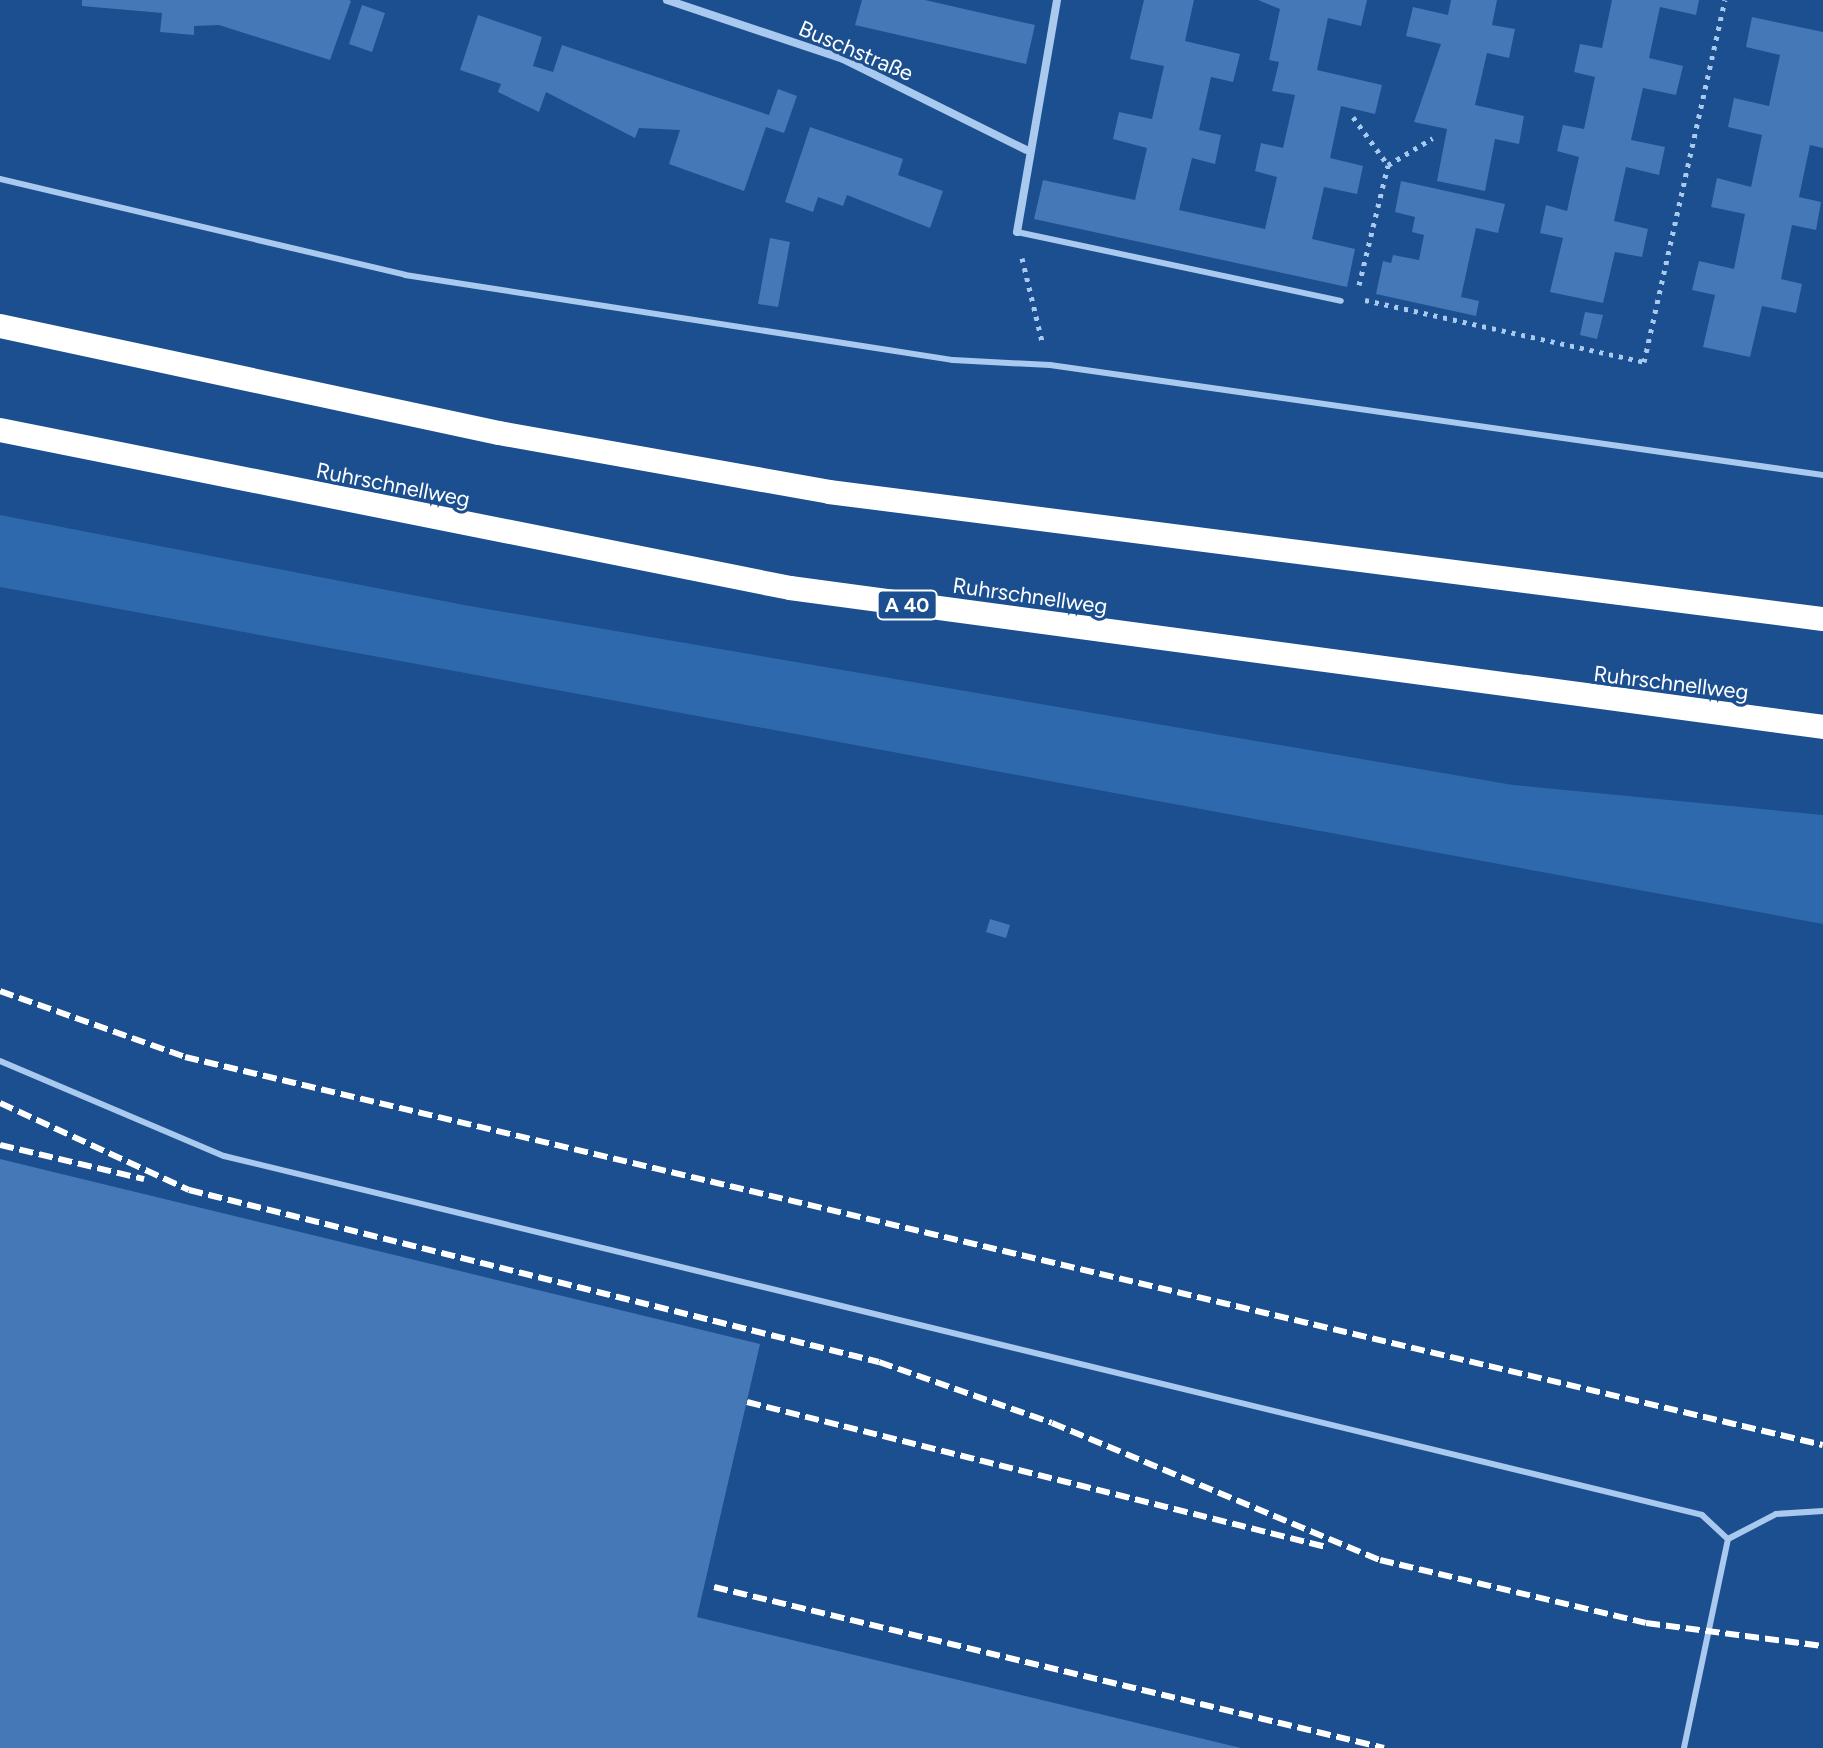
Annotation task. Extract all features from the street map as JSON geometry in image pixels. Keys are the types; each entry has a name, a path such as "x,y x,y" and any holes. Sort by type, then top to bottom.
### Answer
{"highway":[{"path":"0,326 484,430 829,492 1823,619"},
{"name":"Ruhrschnellweg","path":"0,430 790,588 1823,727"}],"street":[{"name":"Buschstraße","path":"667,0 843,59 1026,150"},
{"path":"1017,232 1026,150 1057,0"}],"lane":[{"path":"0,179 405,275 953,360 1050,365 1823,475"},
{"path":"1017,232 1341,301"},
{"path":"0,1061 224,1156 1702,1515 1728,1539"},
{"path":"1728,1539 1776,1514 1823,1511"},
{"path":"1684,1748 1728,1539"}],"path":[{"path":"1433,138 1388,165 1356,298 1644,362 1725,0"},
{"path":"1353,117 1388,165"},
{"path":"1017,232 1032,313"}],"shaded area":[{"path":"0,515 464,605 1513,785 1823,815 1823,924 0,587"}],"building":[{"path":"82,0 351,1 330,60 219,25 194,26 194,35 160,32 162,13 82,6"},
{"path":"862,0 925,0 1035,25 1026,64 855,25"},
{"path":"1144,0 1194,0 1185,41 1240,54 1233,82 1211,77 1199,130 1221,135 1215,164 1192,158 1179,210 1265,229 1277,177 1255,171 1261,143 1283,148 1295,95 1272,91 1279,62 1269,60 1280,9 1258,0 1367,0 1361,26 1328,18 1317,70 1382,85 1375,114 1341,106 1330,158 1363,166 1357,194 1324,187 1312,239 1355,249 1347,287 1034,219 1043,180 1135,200 1147,148 1113,139 1119,112 1152,119 1164,66 1130,59"},
{"path":"1451,0 1497,0 1492,25 1515,29 1509,58 1487,53 1475,105 1524,116 1519,144 1495,139 1485,191 1437,181 1447,129 1414,122 1441,44 1406,36 1413,7 1448,15"},
{"path":"1612,0 1699,0 1696,15 1660,7 1649,58 1683,66 1676,95 1643,88 1631,140 1665,147 1659,175 1626,167 1614,221 1648,229 1642,257 1615,252 1603,303 1550,292 1563,238 1540,233 1546,205 1567,211 1579,157 1557,151 1563,125 1584,129 1595,77 1574,72 1580,44 1602,48"},
{"path":"362,5 385,13 372,52 349,44"},
{"path":"478,15 542,37 533,66 553,72 562,45 769,115 778,89 797,96 784,133 766,127 744,191 669,164 680,130 639,128 635,138 546,92 539,112 498,92 501,84 460,70"},
{"path":"1752,17 1823,32 1823,148 1810,145 1799,197 1821,202 1816,230 1792,225 1781,279 1802,284 1796,313 1762,306 1750,357 1703,347 1715,295 1692,290 1699,261 1734,269 1745,214 1711,207 1717,178 1751,187 1762,135 1728,127 1734,98 1769,106 1780,55 1746,47"},
{"path":"810,127 903,159 898,175 943,191 930,228 847,195 843,206 818,197 813,212 785,202"},
{"path":"1401,181 1505,204 1498,233 1476,228 1461,297 1479,301 1476,316 1376,294 1383,261 1391,263 1393,255 1419,260 1424,235 1412,232 1415,217 1395,212"},
{"path":"770,238 790,242 778,307 758,304"},
{"path":"1585,312 1603,315 1597,339 1580,335"},
{"path":"990,919 1010,925 1006,938 986,932"},
{"path":"0,1159 760,1344 697,1617 1241,1748 0,1748"}],"railway":[{"path":"0,991 185,1057 1823,1445"},
{"path":"0,1103 189,1190 879,1362 1052,1423 1380,1560 1646,1623 1823,1646"},
{"path":"0,1145 144,1179"},
{"path":"747,1402 1326,1547"},
{"path":"714,1587 1384,1748"}]}
